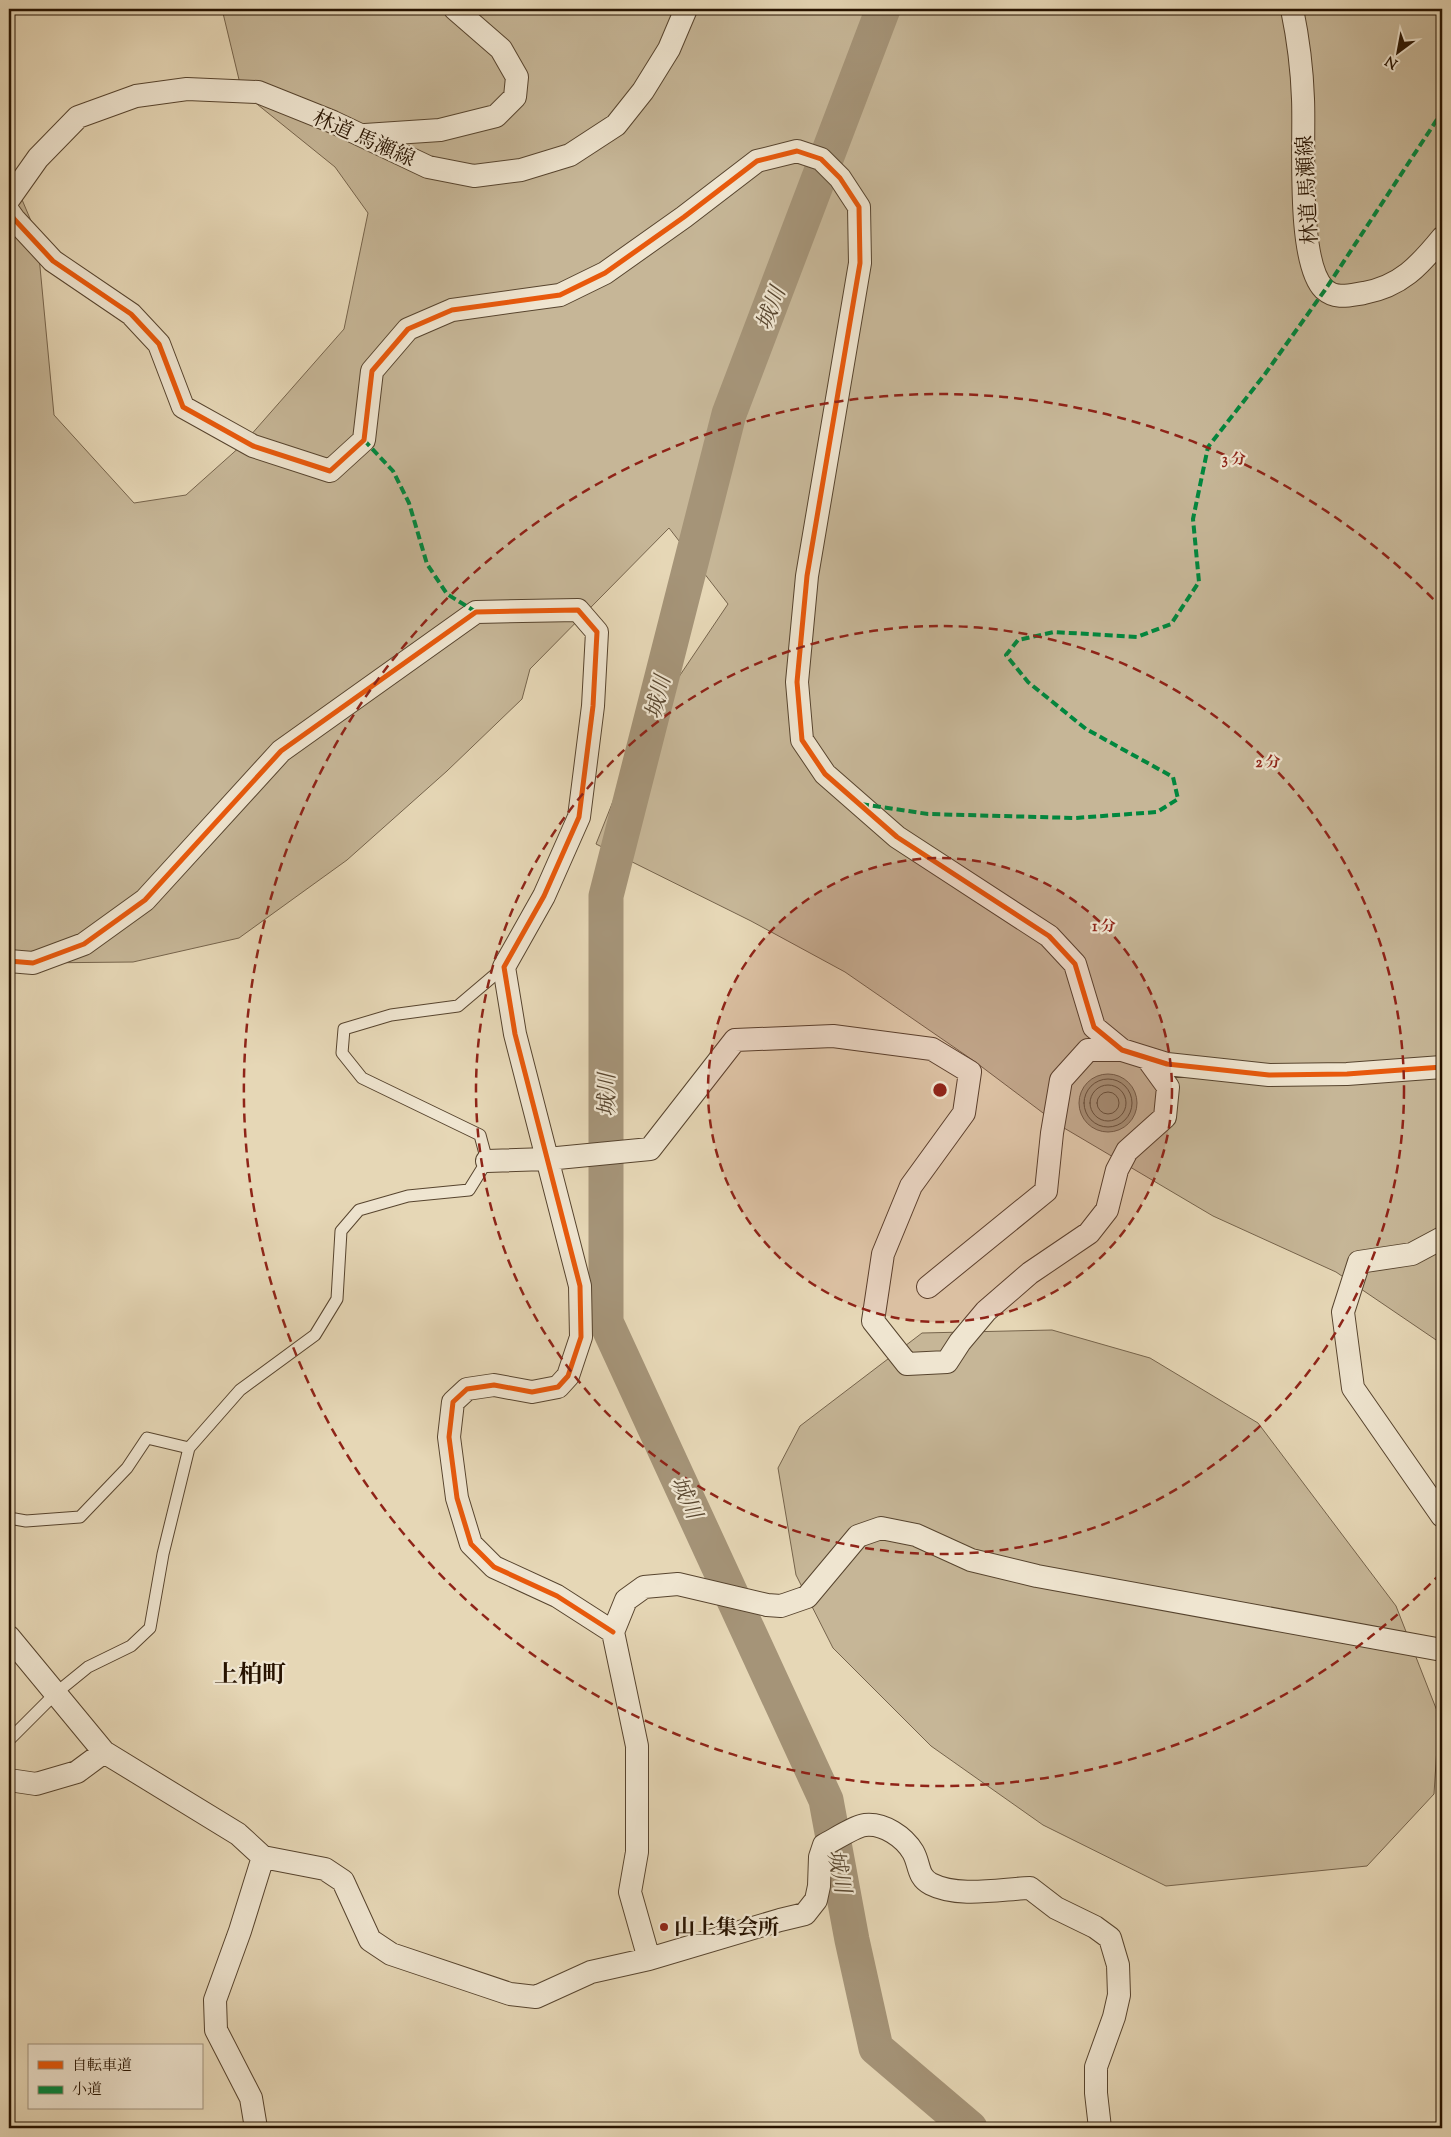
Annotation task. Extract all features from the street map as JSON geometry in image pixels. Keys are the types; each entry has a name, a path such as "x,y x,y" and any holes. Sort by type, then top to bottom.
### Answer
{"street":[{"path":"362,136 440,130 496,116 515,97 517,77 501,49 454,9"},
{"name":"林道 馬瀬線","path":"9,199 38,158 78,117 136,96 187,89 258,92 362,136 428,167 474,176 521,170 570,155 616,125 643,91 669,49 686,9"},
{"name":"林道 馬瀬線","path":"1292,9 1297,32 1303,99 1303,198 1309,250 1317,278 1325,290 1342,297 1384,289 1420,265 1442,238"},
{"path":"9,212 53,261 130,314 159,344 183,407 254,446 330,472 364,440 372,371 408,329 452,310 560,295 606,273 757,161 797,152 822,159 840,178 859,207 860,263 807,576 797,682 802,740 825,774 897,837 1049,936 1075,964 1094,1027 1122,1050"},
{"path":"9,962 33,964 84,944 145,900 281,751 476,612 578,610 597,632 593,706 579,817 544,896 504,967 516,1034 580,1286 581,1337 568,1376 558,1387 532,1392 494,1385 467,1388 453,1402 449,1437 456,1498 471,1544 494,1567 557,1596 613,1632"},
{"path":"487,1161 547,1159 650,1149 735,1040 833,1036 932,1049 970,1072 964,1113 911,1186 883,1254 873,1321 907,1364 947,1362 986,1311 1030,1273 1089,1232 1107,1210 1117,1170 1127,1151 1165,1117 1168,1087 1147,1058"},
{"path":"928,1287 1046,1191 1052,1133 1061,1080 1088,1050 1122,1050 1168,1064 1270,1075 1347,1074 1442,1067"},
{"path":"1442,1238 1412,1254 1360,1262 1343,1312 1353,1388 1442,1516"},
{"path":"649,1959 630,1892 637,1852 637,1746 613,1632 626,1600 644,1587 678,1584 767,1606 781,1606 807,1597 858,1536 881,1528 916,1535 971,1560 1037,1576 1442,1650"},
{"path":"9,1637 104,1752 238,1834 263,1857 326,1869 343,1881 370,1940 390,1954 510,1994 536,1997 591,1972 649,1959 805,1914 816,1900 819,1886 820,1857 824,1845 865,1825 883,1828 899,1836 914,1853 920,1874 930,1884 956,1892 1030,1888 1056,1908 1095,1927 1110,1938 1118,1965 1119,1995 1114,2017 1096,2067 1096,2093 1100,2128"},
{"path":"9,1780 36,1784 77,1772 104,1752"},
{"path":"256,2128 251,2098 216,2030 215,2000 240,1931 263,1857"}],"lane":[{"path":"9,1740 56,1693 88,1667 131,1646 150,1628 163,1554 189,1448 240,1390 315,1335 337,1299 341,1232 358,1210 408,1196 470,1190 487,1161 480,1135 362,1078 342,1053 344,1028 391,1015 458,1006 504,967"},
{"path":"9,1518 26,1521 80,1517 127,1468 147,1438 189,1448"}],"shaded area":[{"path":"222,9 1442,9 1442,1344 1336,1272 1213,1216 1059,1125 974,1061 845,972 751,921 596,844 639,736 728,604 669,528 530,669 522,699 447,771 347,860 239,938 133,962 33,963 9,957 9,169 37,235 54,415 134,503 186,495 242,445 344,329 368,213 335,167 242,92"},
{"path":"1052,1330 1150,1358 1258,1423 1396,1606 1439,1716 1434,1794 1367,1866 1166,1886 1043,1825 931,1746 833,1648 796,1575 778,1468 800,1426 922,1333"}],"water":[{"path":"1102,1074 1114,1074 1129,1082 1137,1097 1137,1109 1129,1124 1114,1132 1102,1132 1087,1124 1079,1109 1079,1097 1087,1082"}],"waterway":[{"name":"城川","path":"883,9 729,414 606,896 606,1322 826,1800 852,1940 876,2048 970,2128"}],"marked path":[{"path":"861,804 928,814 1075,818 1157,812 1178,799 1173,777 1086,729 1028,682 1006,655 1018,640 1054,632 1137,637 1171,624 1199,582 1193,519 1208,447 1265,374 1325,290 1442,112"},
{"path":"364,440 393,471 409,503 427,564 447,594 476,612"}],"cycle path":[{"path":"9,212 53,261 131,314 159,344 183,407 253,446 330,471 364,440 372,371 408,329 452,310 560,295 605,273 684,217 757,161 797,151 821,159 840,178 859,207 860,263 807,576 797,682 802,740 825,774 897,837 1049,936 1075,964 1094,1027 1122,1050 1167,1064 1269,1075 1347,1074 1442,1067"},
{"path":"9,961 33,963 84,944 145,900 281,751 476,612 578,610 597,632 593,706 579,817 544,896 504,967 515,1034 580,1286 581,1337 568,1376 558,1387 532,1392 494,1385 467,1389 453,1402 449,1437 457,1498 471,1544 494,1567 557,1596 613,1632"}],"place":[{"name":"山上集会所","path":"664,1927"}],"district":[{"name":"上柏町","path":"250,1674"}]}
